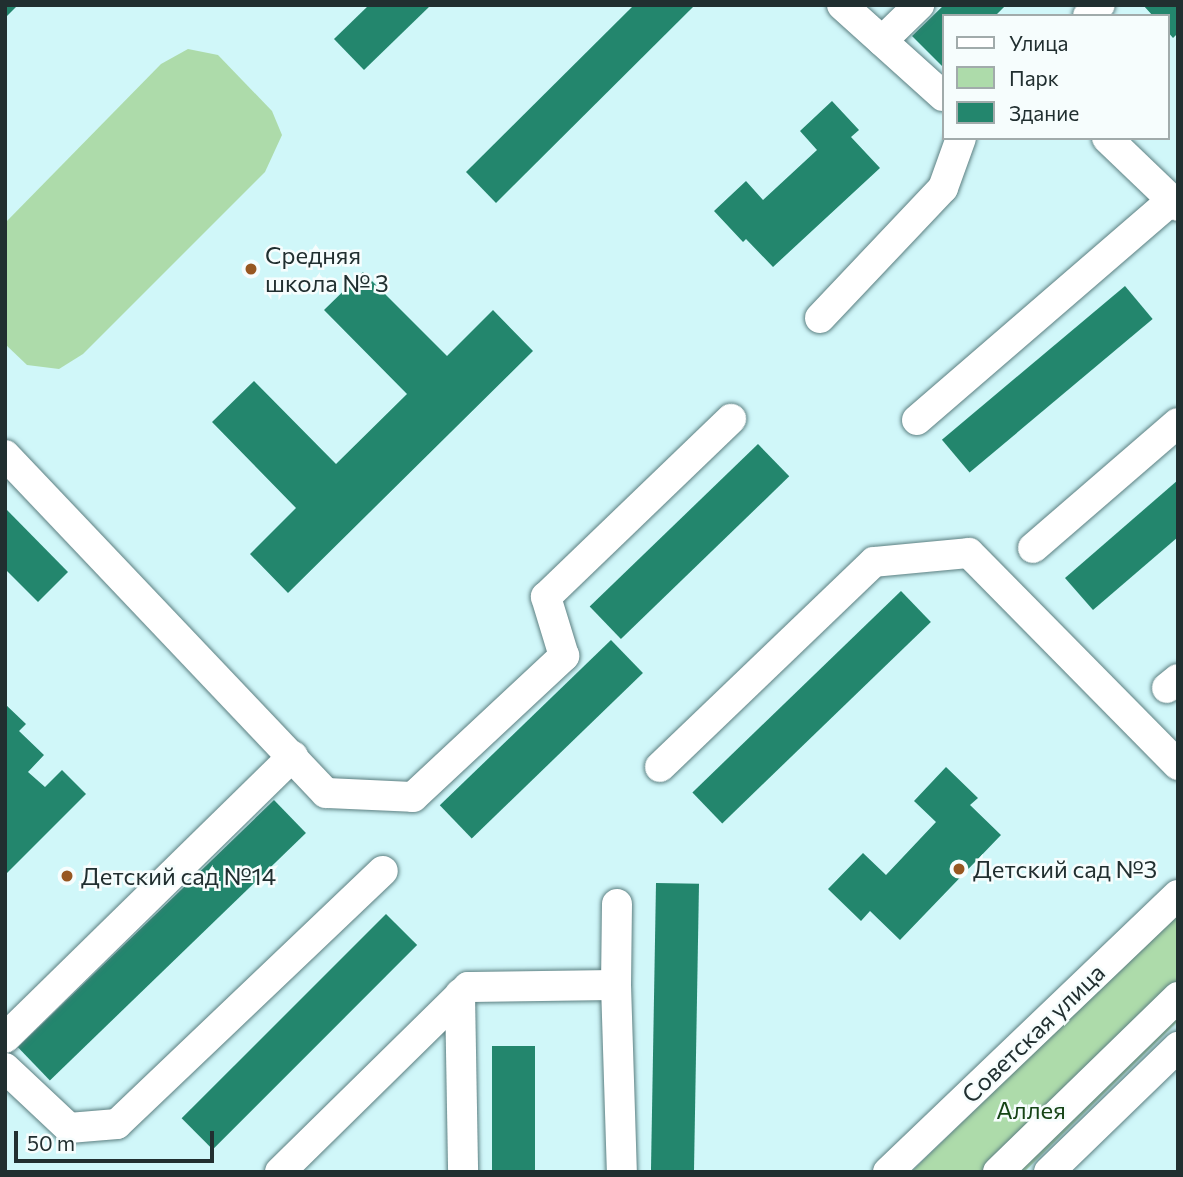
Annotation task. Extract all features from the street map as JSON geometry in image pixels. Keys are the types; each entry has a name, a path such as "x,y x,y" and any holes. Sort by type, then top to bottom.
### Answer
{"street":[{"path":"842,5 942,95"},
{"path":"882,41 919,5"},
{"path":"820,318 943,188 960,140"},
{"path":"917,420 1175,203 1109,140"},
{"path":"5,455 326,793 413,797 564,656 546,597 731,419"},
{"path":"1033,548 1178,423"},
{"path":"660,767 874,562 969,553 1178,765"},
{"path":"5,1038 293,756"},
{"path":"5,1068 69,1128 117,1125 383,870"},
{"name":"Советская улица","path":"888,1172 1178,895"},
{"path":"617,905 616,985 622,1172"},
{"path":"280,1172 306,1159 468,987 616,985"},
{"path":"460,994 463,1172"},
{"path":"998,1172 1178,997"},
{"path":"1060,1168 1178,1047"}],"green space":[{"path":"188,49 218,55 272,111 282,135 265,172 83,354 59,369 27,365 5,344 5,223 161,64"},
{"name":"Аллея","path":"1178,913 1178,1021 1024,1172 911,1172"}],"building":[{"path":"5,5 18,5 5,18"},
{"path":"369,5 431,5 364,70 334,39"},
{"path":"634,5 695,5 496,203 466,172"},
{"path":"944,5 1006,5 997,14 942,14 942,66 912,36"},
{"path":"1143,5 1178,5 1178,33 1173,38 1169,33 1169,14 1151,14"},
{"path":"832,101 859,130 851,137 880,168 773,267 746,239 743,242 714,211 746,181 763,200 817,150 800,131"},
{"path":"363,272 447,356 493,310 533,351 288,593 250,554 296,508 212,422 254,381 336,464 407,394 324,310"},
{"path":"1125,286 1153,319 970,473 942,440"},
{"path":"758,444 789,476 621,639 590,607"},
{"path":"1178,480 1178,537 1093,610 1065,578"},
{"path":"5,508 68,572 38,602 5,569"},
{"path":"901,591 931,622 722,823 692,792"},
{"path":"611,640 643,673 472,838 440,805"},
{"path":"5,704 26,724 19,731 44,755 28,772 45,787 62,770 86,794 5,875"},
{"path":"946,767 978,798 970,805 1001,835 900,940 870,911 861,921 828,889 863,853 886,875 936,822 914,801"},
{"path":"274,800 306,833 50,1080 18,1047"},
{"path":"656,883 699,884 694,1172 651,1172"},
{"path":"386,914 417,945 213,1149 182,1118"},
{"path":"492,1046 535,1046 535,1172 492,1172"}],"place":[{"name":"Средняя школа № 3","path":"251,269"},
{"name":"Детский сад №3","path":"959,869"},
{"name":"Детский сад №14","path":"67,876"}]}
